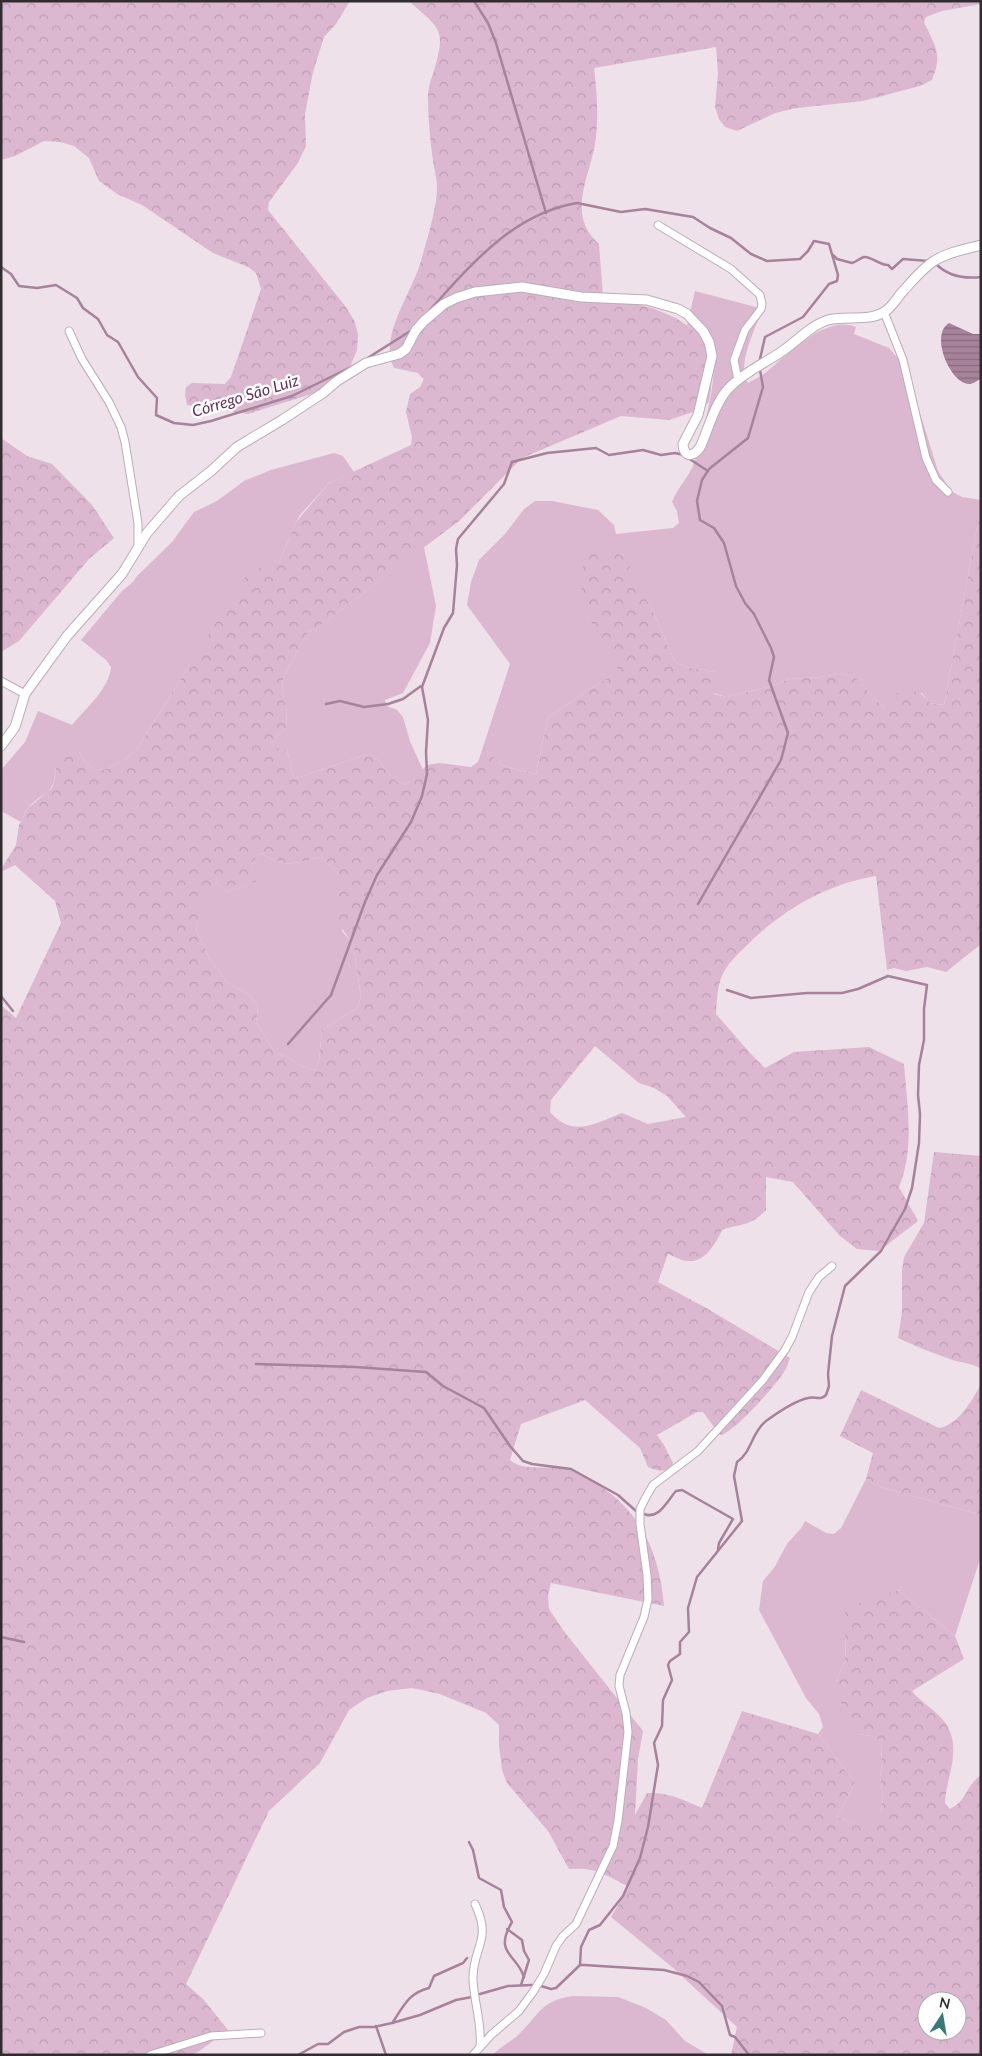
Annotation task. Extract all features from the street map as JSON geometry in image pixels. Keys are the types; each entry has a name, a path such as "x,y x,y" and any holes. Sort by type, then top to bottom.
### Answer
{"street":[{"path":"658,224 731,269 760,295 761,308 745,330 734,360 738,380"},
{"path":"1,746 15,727 25,694 67,636 122,574 138,546 179,496 211,471 237,447 323,393 337,381 376,359 399,354 406,349 416,330 434,311 456,298 475,292 522,287 582,297 647,300 678,309 687,314 703,331 709,342 712,356 698,415 683,444 683,450 690,456 696,454 699,450 708,426 723,396 730,386 738,380 780,353 818,324 834,319 867,317 884,312 934,260 981,245"},
{"path":"884,312 903,360 926,458 936,480 948,492"},
{"path":"68,330 82,359 109,402 121,427 138,523 138,546"},
{"path":"1,681 25,694"},
{"path":"473,2055 480,2046 511,2019 532,1992 544,1974 556,1946 563,1936 576,1924 613,1846 618,1821 627,1739 626,1713 621,1698 620,1675 644,1617 648,1598 640,1509 653,1485 698,1451 768,1372 785,1350 792,1337 809,1292 819,1277 832,1266"},
{"path":"475,1904 480,1915 483,1936 473,1978 480,2019 480,2046"},
{"path":"150,2055 210,2036 261,2033"}],"green space":[{"path":"1,1 350,1 336,24 324,37 313,72 305,114 306,146 298,163 269,202 268,210 346,307 355,322 358,335 357,350 350,367 321,391 248,414 187,405 186,387 192,383 225,384 231,377 261,289 256,273 248,267 213,253 142,205 117,194 99,181 89,158 74,146 60,142 44,141 15,156 1,160"},
{"path":"409,1 981,1 981,4 942,11 926,17 924,22 937,56 932,80 920,86 863,101 797,108 775,113 737,131 725,127 719,119 715,107 718,73 716,47 594,68 597,125 595,144 582,196 582,209 589,233 599,244 603,296 652,308 676,318 692,329 709,354 713,371 709,402 699,410 669,420 621,416 522,458 459,521 317,628 308,632 283,678 282,691 287,712 286,728 272,740 274,748 287,750 294,779 365,755 377,759 396,781 406,785 427,765 440,763 471,767 478,762 483,747 503,766 536,774 548,717 607,678 617,669 612,655 589,618 583,603 582,580 585,556 602,551 613,551 625,558 657,620 675,662 686,667 715,672 718,680 714,694 727,697 771,686 790,679 822,677 841,673 857,679 885,709 891,694 909,691 921,694 930,703 944,705 978,522 981,522 981,944 946,972 927,967 906,971 894,968 887,970 876,876 840,885 822,892 774,921 736,956 726,968 720,980 717,999 716,1014 765,1068 794,1052 869,1047 904,1064 909,1126 907,1157 899,1187 918,1221 879,1251 857,1249 840,1236 793,1182 766,1177 766,1210 746,1224 722,1230 717,1241 700,1259 685,1261 668,1254 658,1282 708,1309 790,1358 785,1370 764,1397 726,1433 720,1435 703,1412 697,1412 657,1435 673,1463 665,1470 648,1467 640,1448 585,1400 521,1424 510,1460 522,1466 570,1470 592,1481 615,1497 628,1510 647,1538 653,1554 662,1588 664,1606 551,1583 548,1595 549,1609 563,1630 643,1731 638,1759 635,1815 647,1793 669,1795 702,1808 742,1711 818,1734 855,1783 837,1816 849,1822 867,1823 881,1813 883,1796 880,1777 882,1764 881,1741 871,1736 859,1734 848,1726 836,1681 845,1662 846,1642 843,1616 847,1609 856,1604 898,1590 955,1636 964,1659 912,1691 945,1722 952,1736 952,1765 945,1803 950,1809 964,1797 972,1783 981,1775 981,2055 731,2055 737,2027 672,1967 611,1917 629,1887 594,1871 569,1869 548,1831 507,1783 502,1770 499,1725 486,1713 440,1694 412,1688 387,1691 367,1698 349,1710 320,1763 269,1811 186,1984 203,1999 228,2030 198,2052 190,2055 1,2055 1,1005 16,1018 61,923 55,901 15,865 1,872 1,869 16,845 19,825 28,808 52,788 55,778 56,757 68,747 78,750 84,761 95,770 107,769 124,760 138,748 246,576 258,568 279,563 296,522 329,483 411,445 412,437 406,412 410,394 420,387 424,379 418,373 394,368 390,356 390,343 398,316 420,264 437,196 430,137 428,97 438,57 440,38 438,31 428,18","holes":["261,853 284,863 297,863 321,857 339,874 335,919 353,944 361,997 357,1008 322,1030 319,1061 315,1070 275,1052 256,1023 258,1007 250,995 228,983 210,959 196,930 205,895 216,882 227,892 256,882 251,864","595,1046 639,1083 654,1088 667,1096 686,1117 648,1124 622,1113 593,1124 576,1127 567,1125 559,1120 550,1112 551,1100"]},
{"path":"695,291 763,309 748,346 744,366 748,383 765,373 808,338 832,326 856,327 854,334 889,348 906,368 938,471 951,491 962,497 981,500 981,522 978,522 944,705 930,703 922,693 886,710 857,679 841,673 822,677 790,679 771,686 727,697 713,693 715,672 686,667 675,662 646,599 588,616 614,656 617,669 607,678 548,717 536,774 503,766 483,747 510,664 467,605 471,582 479,560 505,534 524,509 535,501 552,501 598,510 614,525 616,534 673,528 679,523 677,511 672,502 695,460 706,419 713,377 713,370 707,355 692,329 687,325"},
{"path":"1,438 27,456 52,464 92,505 114,538 89,559 19,641 1,652"},
{"path":"334,453 343,456 354,472 329,483 300,515 279,563 273,567 262,567 189,665 138,748 124,760 107,769 95,770 84,761 78,750 55,768 55,777 51,788 28,808 21,822 1,811 1,770 25,742 38,711 72,725 96,698 106,683 111,667 106,660 81,640 122,591 172,542 194,512 217,501 244,481 271,470"},
{"path":"424,547 436,606 430,643 403,693 385,700 387,706 397,710 403,717 410,741 423,770 406,785 396,781 377,759 365,755 294,779 287,750 274,749 272,740 286,728 287,712 282,691 283,678 308,632 317,628"},
{"path":"261,853 284,863 297,863 321,857 339,874 342,931 353,944 361,997 357,1008 322,1030 319,1061 315,1070 275,1052 256,1023 258,1007 250,995 228,983 210,959 196,930 204,895 216,882 227,892 255,882 251,864"},
{"path":"934,1152 981,1156 981,1369 974,1365 917,1347 898,1338 902,1312 904,1257 924,1223"},
{"path":"981,1384 981,1515 877,1486 866,1479 873,1453 840,1436 861,1390 939,1428 952,1422 964,1411"},
{"path":"866,1479 877,1486 981,1515 981,1556 955,1636 898,1590 847,1609 845,1662 836,1681 859,1734 871,1736 881,1741 882,1764 880,1777 883,1796 881,1813 867,1824 849,1822 837,1816 855,1783 818,1734 823,1727 819,1714 806,1698 759,1610 763,1581 774,1568 787,1544 805,1521 826,1533 834,1534 841,1528"},
{"path":"573,1996 618,1997 646,2008 666,2020 685,2041 709,2055 492,2055 517,2036 546,2005 562,1998"}],"shaded area":[{"path":"949,323 973,334 981,334 981,379 973,383 963,382 956,377 945,358 941,338 943,329"}],"waterway":[{"path":"474,1 488,23 496,43 546,213"},
{"path":"429,311 477,260 513,230 532,218 554,209 577,203 621,212 645,209 693,217 731,238 751,254 767,261 800,259 814,241 829,244 838,275 837,281 829,284 803,317 765,337 760,359"},
{"name":"Córrego São Luiz","path":"833,255 837,259 852,263 867,257 881,264 888,265 892,269 903,259 928,261"},
{"name":"Córrego São Luiz","path":"936,264 957,276 968,278 981,277"},
{"name":"Córrego São Luiz","path":"1,267 11,274 19,286 37,288 56,285 77,298 83,308 98,319 107,335 118,342 138,377 157,398 156,415 174,423 193,425 211,421 292,396 357,364"},
{"name":"Córrego São Luiz","path":"366,359 412,330"},
{"path":"698,904 781,760 788,733 769,680 774,657 771,648 754,614 745,603 736,586 724,543 714,528 700,520 697,501 702,480 709,469 748,438 763,387 760,370"},
{"path":"288,1044 331,995 365,902 377,875 411,822 422,796 427,774 428,720 422,687 444,628 453,613 458,539 504,484 512,462 547,453 596,448 609,455 643,450 661,455 675,453 684,455"},
{"path":"688,458 708,471"},
{"path":"326,704 340,701 364,707 388,704 403,699 421,686"},
{"path":"580,1965 581,1947 589,1930 600,1925 623,1896 640,1858 648,1827 658,1765 654,1743 662,1726 663,1700 672,1680 668,1665 670,1661 680,1654 680,1642 689,1632 688,1608 697,1577 742,1521 734,1476 737,1462 746,1453 757,1431 766,1421 797,1402 811,1398 822,1398 826,1395 829,1386 828,1374 832,1336 845,1286 881,1251 905,1209 912,1188 919,1143 919,1065 924,1040 924,1009 927,985 888,976 858,989 842,993 807,993 751,998 727,990"},
{"path":"1,996 13,1011"},
{"path":"256,1364 355,1367 426,1372 443,1386 484,1408 510,1446 523,1461 571,1469 618,1495 636,1511"},
{"path":"644,1514 649,1515 658,1512 676,1491 682,1490 733,1519 719,1543 718,1549"},
{"path":"1,1637 24,1642"},
{"path":"469,1842 473,1850 479,1878 501,1890 504,1907 512,1922 505,1941 506,1947 508,1953 521,1969 524,1977"},
{"path":"507,1929 522,1940 524,1951 529,1960 521,1985"},
{"path":"393,2022 412,1996 429,1988 434,1976 463,1963 467,1958"},
{"path":"541,1986 551,1989 556,1988 580,1965 664,1970 687,1976 699,1982 722,2006 730,2035 735,2037 749,2055"},
{"path":"480,1994 508,1986 532,1985"},
{"path":"298,2055 318,2044 328,2044 344,2032 359,2027 374,2027 392,2023 420,2015 456,2000 472,1997"},
{"path":"376,2026 386,2055"}]}
